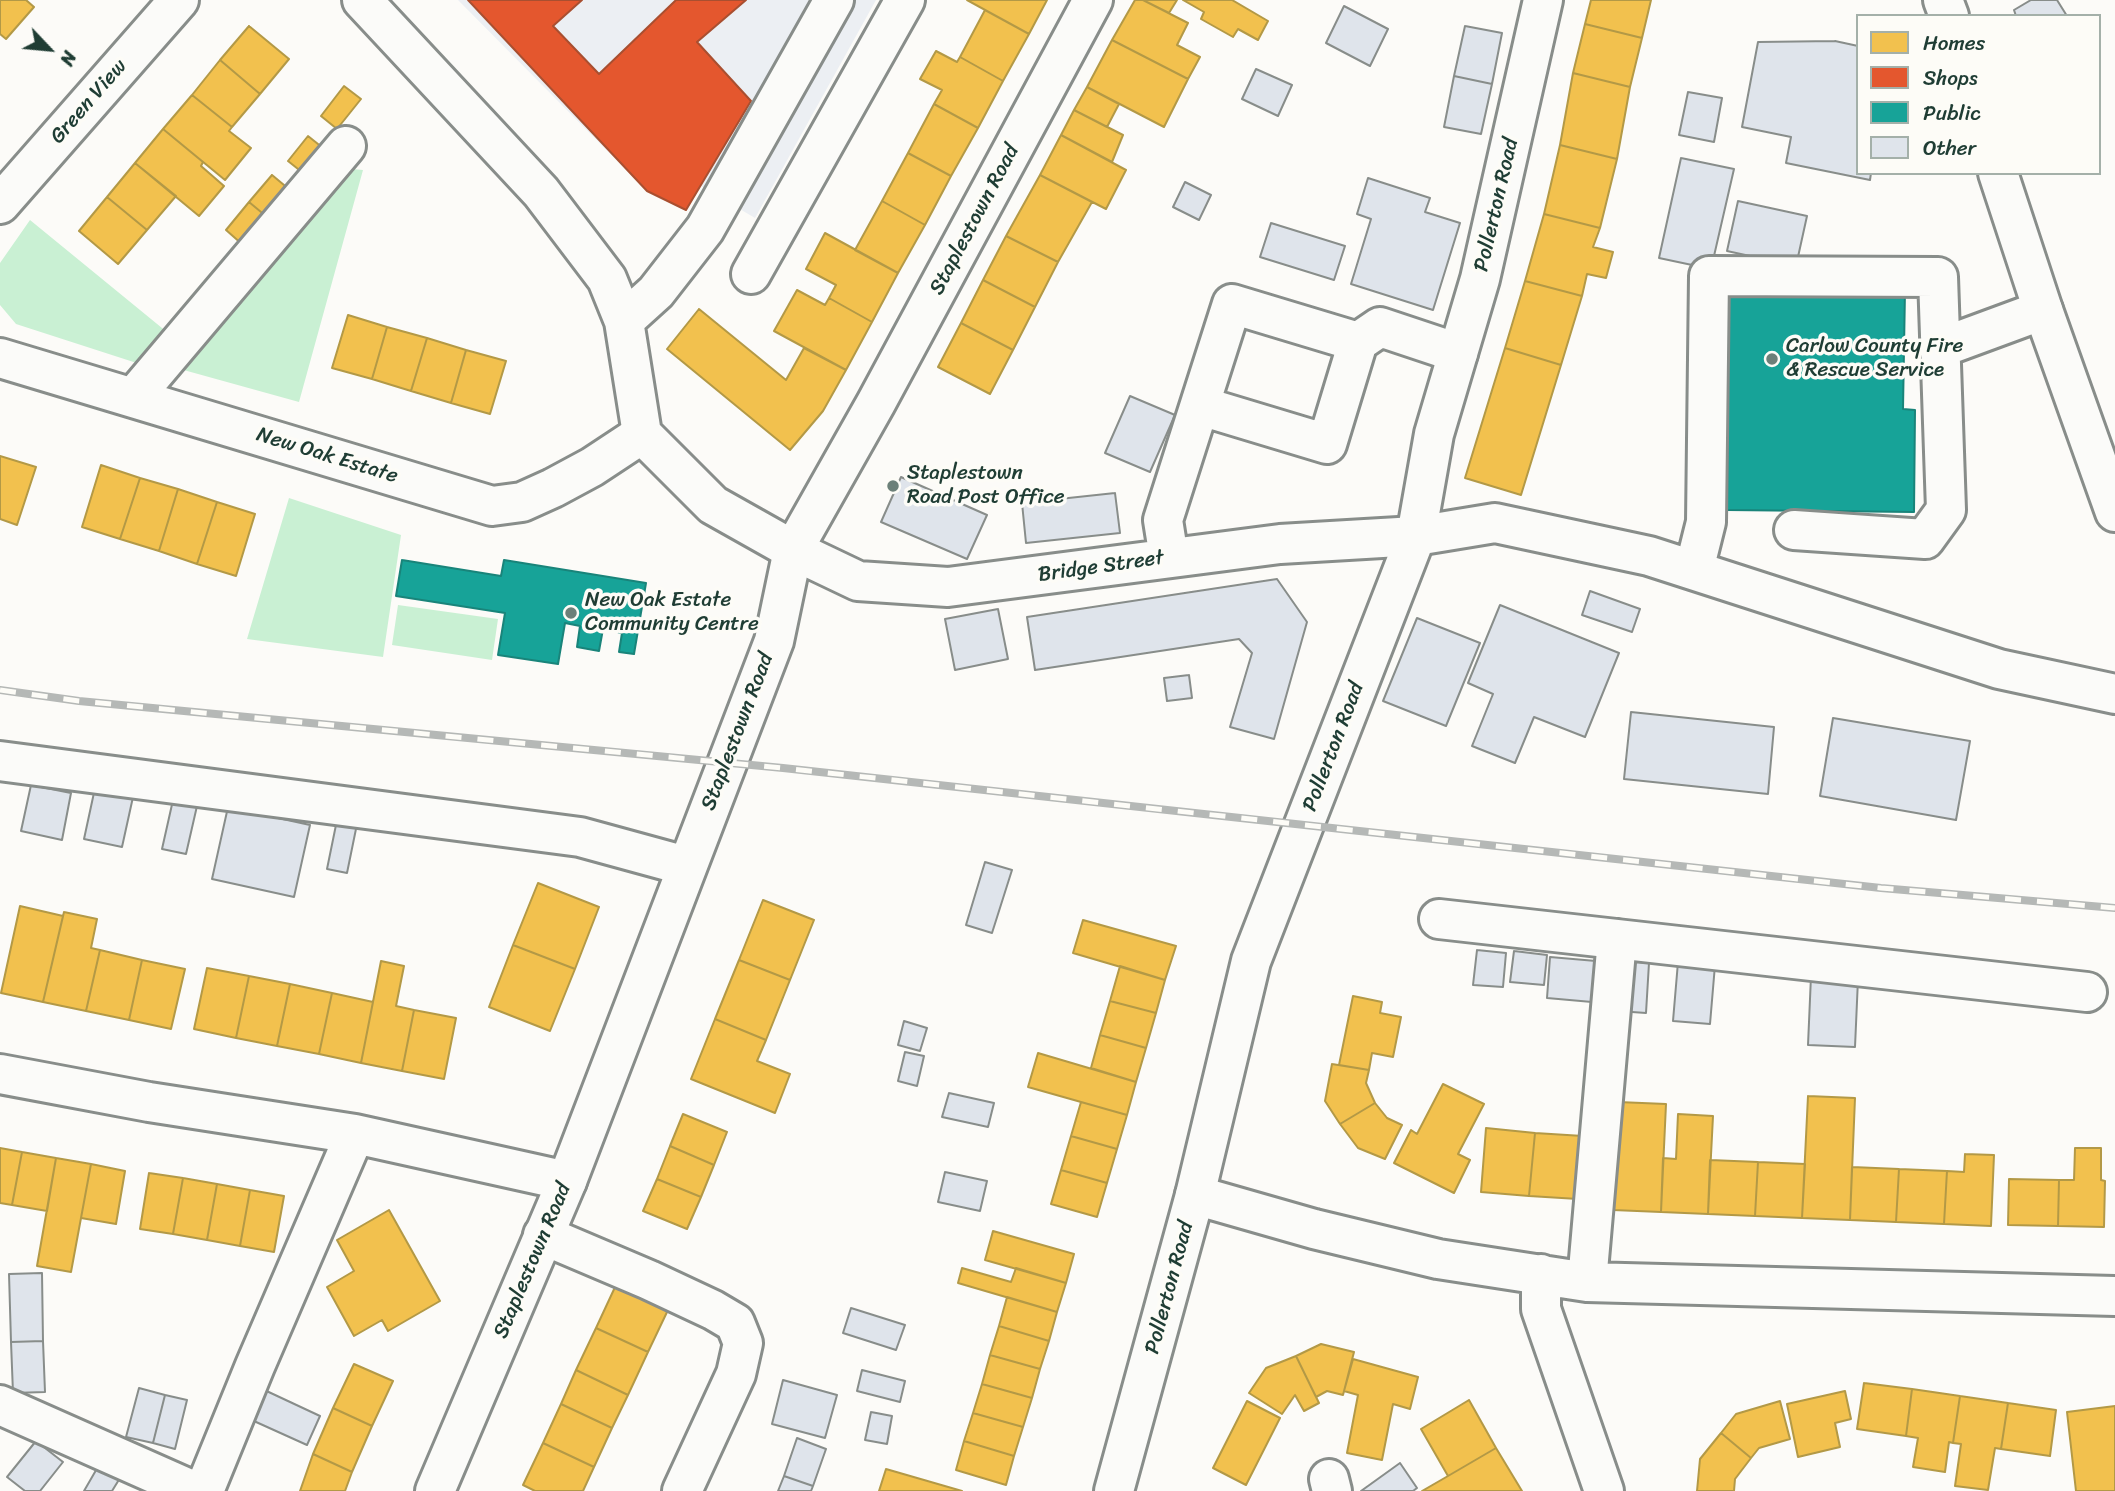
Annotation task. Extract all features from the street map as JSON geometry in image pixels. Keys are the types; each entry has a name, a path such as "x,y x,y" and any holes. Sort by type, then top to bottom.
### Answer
{"street":[{"name":"Green View","path":"0,204 179,0"},
{"path":"362,0 541,192 607,279 624,321 642,434"},
{"path":"624,321 656,292 705,229 834,0"},
{"path":"751,275 905,0"},
{"name":"Staplestown Road","path":"435,1491 566,1181 774,641 793,550 876,403 1093,0"},
{"name":"Pollerton Road","path":"1114,1491 1195,1195 1251,961 1416,536 1434,434 1480,279 1543,0"},
{"path":"132,398 346,146"},
{"path":"1999,175 2043,310 2115,512"},
{"path":"1694,570 1706,523 1709,276 1938,277 1946,510 1925,539 1794,530"},
{"path":"1169,558 1163,520 1232,304 1357,342"},
{"path":"1940,348 2043,310"},
{"path":"1201,406 1327,444 1357,342 1380,327 1458,353"},
{"name":"New Oak Estate","path":"0,358 492,506 522,502 553,488 592,467 642,434"},
{"name":"Bridge Street","path":"642,434 713,505 793,550 858,581 948,587 1280,544 1416,536 1495,523 1649,556 1999,669 2115,694"},
{"path":"0,761 580,838 686,866"},
{"path":"1439,919 2087,992"},
{"path":"1587,1282 1617,939"},
{"path":"0,1074 149,1102 355,1134 566,1181"},
{"path":"204,1491 355,1134"},
{"path":"1195,1195 1314,1229 1438,1259 1587,1282 2115,1296"},
{"path":"544,1235 649,1280 735,1323 743,1343 736,1374 682,1491"},
{"path":"1541,1274 1541,1309 1605,1491"},
{"path":"0,1405 194,1491"}],"shaded area":[{"path":"458,0 876,0 755,218 699,185 686,210 647,191"}],"green space":[{"path":"341,168 363,170 299,402 180,369"},
{"path":"30,220 173,337 149,367 16,324 0,305 0,263"},
{"path":"289,498 401,535 383,657 247,639"},
{"path":"398,605 498,619 492,660 392,645"}],"building: Homes":[{"path":"0,0 26,0 34,7 6,39 0,34"},
{"path":"967,0 1047,0 1029,34"},
{"path":"1135,0 1143,0 1188,23 1177,45 1200,57 1188,79 1112,40"},
{"path":"1143,0 1177,0 1169,13"},
{"path":"1183,0 1232,0 1268,21 1258,40 1238,29 1233,37 1201,19 1204,12"},
{"path":"1591,0 1651,0 1642,38 1585,24"},
{"path":"985,10 1029,34 1003,81 960,57"},
{"path":"1585,24 1642,38 1630,87 1573,73"},
{"path":"249,26 289,59 260,94 220,60"},
{"path":"1112,40 1188,79 1164,127 1087,87"},
{"path":"936,51 957,62 960,57 1003,81 978,128 934,104 942,90 920,79"},
{"path":"220,60 260,94 232,127 192,95"},
{"path":"1573,73 1630,87 1617,159 1560,145"},
{"path":"344,86 361,99 337,129 321,116"},
{"path":"1087,87 1119,104 1107,127 1074,110"},
{"path":"192,95 232,127 229,131 251,148 225,180 163,129"},
{"path":"934,104 978,128 951,176 908,153"},
{"path":"1074,110 1123,135 1112,162 1061,135"},
{"path":"163,129 203,162 201,166 224,186 199,216 135,163"},
{"path":"1061,135 1126,170 1106,209 1040,175"},
{"path":"308,136 323,148 303,173 288,161"},
{"path":"1560,145 1617,159 1600,228 1544,214"},
{"path":"908,153 951,176 925,225 882,201"},
{"path":"135,163 176,196 147,230 107,197"},
{"path":"272,175 290,190 267,217 249,202"},
{"path":"1040,175 1092,202 1058,262 1006,236"},
{"path":"107,197 147,230 118,264 79,231"},
{"path":"882,201 925,225 898,273 855,250"},
{"path":"249,202 267,217 243,245 226,230"},
{"path":"1544,214 1600,228 1593,247 1613,252 1606,278 1587,274 1582,296 1525,281"},
{"path":"825,233 898,273 872,322 829,298 836,285 806,269"},
{"path":"1006,236 1058,262 1035,307 983,280"},
{"path":"983,280 1035,307 1013,350 961,323"},
{"path":"1525,281 1582,296 1561,365 1505,348"},
{"path":"797,290 825,305 829,298 872,322 846,370 774,331"},
{"path":"699,309 786,380 804,348 846,370 823,411 790,450 667,349"},
{"path":"348,315 387,327 372,379 332,368"},
{"path":"961,323 1013,350 990,394 938,367"},
{"path":"387,327 427,338 411,391 372,379"},
{"path":"427,338 466,350 451,403 411,391"},
{"path":"1505,348 1561,365 1521,495 1465,478"},
{"path":"466,350 506,361 490,414 451,403"},
{"path":"0,456 36,467 17,525 0,519"},
{"path":"101,465 140,478 120,539 82,527"},
{"path":"140,478 178,489 159,551 120,539"},
{"path":"178,489 217,502 197,564 159,551"},
{"path":"217,502 255,514 236,576 197,564"},
{"path":"538,883 599,907 575,969 513,945"},
{"path":"763,900 814,920 790,980 739,960"},
{"path":"20,906 63,916 43,1002 1,993"},
{"path":"64,912 97,919 91,948 100,950 86,1011 43,1002"},
{"path":"1083,920 1176,946 1165,980 1073,953"},
{"path":"513,945 575,969 550,1031 489,1007"},
{"path":"100,950 142,960 129,1020 86,1011"},
{"path":"142,960 185,969 171,1029 129,1020"},
{"path":"739,960 790,980 766,1040 715,1019"},
{"path":"381,961 404,966 396,1006 414,1010 402,1071 361,1063"},
{"path":"1120,966 1165,980 1156,1013 1110,1001"},
{"path":"207,968 249,976 236,1038 194,1029"},
{"path":"249,976 290,984 277,1046 236,1038"},
{"path":"290,984 332,993 319,1054 277,1046"},
{"path":"332,993 373,1002 361,1063 319,1054"},
{"path":"1353,996 1382,1002 1380,1013 1401,1017 1393,1057 1372,1053 1369,1070 1339,1065"},
{"path":"1110,1001 1156,1013 1146,1048 1100,1035"},
{"path":"414,1010 456,1018 444,1079 402,1071"},
{"path":"715,1019 766,1040 757,1061 790,1074 775,1113 691,1079"},
{"path":"1100,1035 1146,1048 1136,1082 1091,1068"},
{"path":"1038,1053 1136,1082 1127,1115 1028,1087"},
{"path":"1332,1064 1369,1070 1366,1083 1375,1103 1340,1124 1325,1101"},
{"path":"1443,1084 1484,1104 1458,1154 1470,1160 1454,1193 1394,1163 1411,1130 1417,1134"},
{"path":"1808,1096 1855,1098 1850,1220 1802,1218"},
{"path":"1081,1102 1127,1115 1117,1149 1071,1136"},
{"path":"1618,1102 1666,1104 1661,1212 1613,1210"},
{"path":"1375,1103 1387,1118 1402,1125 1385,1159 1358,1148 1340,1124"},
{"path":"683,1114 727,1132 714,1165 670,1146"},
{"path":"1678,1114 1713,1116 1708,1214 1661,1212 1663,1158 1676,1159"},
{"path":"1486,1128 1535,1133 1529,1196 1481,1192"},
{"path":"1535,1133 1583,1136 1578,1199 1529,1196"},
{"path":"1071,1136 1117,1149 1107,1183 1061,1170"},
{"path":"670,1146 714,1165 701,1197 657,1179"},
{"path":"0,1148 22,1152 12,1205 0,1203"},
{"path":"2075,1148 2101,1148 2101,1180 2105,1181 2104,1227 2058,1226 2059,1180 2074,1180"},
{"path":"22,1152 56,1158 47,1211 12,1205"},
{"path":"1965,1154 1994,1155 1991,1226 1944,1224 1947,1171 1964,1172"},
{"path":"56,1158 91,1164 71,1272 37,1266"},
{"path":"1710,1160 1758,1162 1755,1216 1708,1214"},
{"path":"1758,1162 1805,1164 1802,1218 1755,1216"},
{"path":"91,1164 125,1171 116,1224 81,1218"},
{"path":"1852,1167 1899,1169 1896,1222 1850,1220"},
{"path":"1899,1169 1947,1171 1944,1224 1896,1222"},
{"path":"1061,1170 1107,1183 1097,1217 1051,1204"},
{"path":"149,1173 183,1178 173,1234 140,1229"},
{"path":"183,1178 217,1184 207,1240 173,1234"},
{"path":"657,1179 701,1197 687,1229 643,1211"},
{"path":"2009,1179 2059,1180 2058,1226 2008,1225"},
{"path":"217,1184 250,1190 240,1246 207,1240"},
{"path":"250,1190 284,1196 274,1252 240,1246"},
{"path":"389,1210 440,1301 388,1331 382,1320 354,1336 327,1287 354,1271 337,1240"},
{"path":"993,1231 1074,1254 1066,1283 985,1260"},
{"path":"962,1268 1011,1282 1016,1268 1066,1283 1057,1312 958,1283"},
{"path":"616,1285 668,1310 648,1352 596,1328"},
{"path":"1007,1297 1057,1312 1049,1341 999,1326"},
{"path":"999,1326 1049,1341 1040,1369 990,1355"},
{"path":"596,1328 648,1352 628,1395 576,1370"},
{"path":"1321,1344 1354,1352 1343,1395 1327,1391 1316,1397 1296,1356"},
{"path":"990,1355 1040,1369 1032,1398 982,1384"},
{"path":"1296,1356 1319,1403 1304,1411 1295,1395 1282,1414 1249,1393 1266,1368"},
{"path":"1353,1359 1418,1377 1410,1409 1393,1404 1382,1460 1347,1453 1358,1395 1344,1391"},
{"path":"354,1364 393,1381 372,1426 333,1408"},
{"path":"576,1370 628,1395 612,1428 561,1404"},
{"path":"1864,1383 1912,1389 1906,1436 1857,1429"},
{"path":"982,1384 1032,1398 1023,1427 973,1413"},
{"path":"1912,1389 1960,1396 1953,1443 1949,1442 1945,1472 1913,1467 1918,1438 1906,1436"},
{"path":"1845,1391 1851,1419 1835,1423 1840,1447 1798,1457 1787,1404"},
{"path":"1960,1396 2008,1403 2001,1449 1995,1448 1988,1490 1955,1486 1961,1444 1953,1443"},
{"path":"1469,1400 1496,1448 1448,1476 1421,1429"},
{"path":"1247,1401 1280,1418 1246,1485 1213,1468"},
{"path":"1780,1401 1790,1439 1759,1448 1751,1458 1721,1433 1736,1414"},
{"path":"2008,1403 2056,1410 2050,1456 2001,1449"},
{"path":"561,1404 612,1428 594,1467 543,1443"},
{"path":"2115,1406 2115,1491 2076,1491 2067,1412"},
{"path":"333,1408 372,1426 352,1472 313,1454"},
{"path":"973,1413 1023,1427 1014,1456 964,1441"},
{"path":"1721,1433 1751,1458 1735,1479 1734,1491 1697,1491 1700,1459"},
{"path":"964,1441 1014,1456 1006,1485 956,1470"},
{"path":"543,1443 594,1467 583,1491 535,1491 523,1485"},
{"path":"1496,1448 1522,1491 1422,1491 1448,1476"},
{"path":"313,1454 352,1472 345,1491 300,1491"},
{"path":"886,1469 962,1491 879,1491"}],"building: Shops":[{"path":"468,0 582,0 553,26 599,74 676,0 746,0 697,42 751,101 686,210 647,191"}],"building: Public":[{"path":"1729,288 1905,290 1903,409 1915,410 1914,512 1727,510"},
{"name":"New Oak Estate Community Centre","path":"402,560 501,576 504,560 646,583 634,654 619,652 622,633 603,629 599,651 577,647 580,626 565,623 558,664 498,655 505,613 396,596"}],"building: Other":[{"path":"2031,0 2057,0 2066,14 2015,14 2014,10"},
{"path":"1344,6 1388,29 1370,66 1326,43"},
{"path":"1465,26 1502,33 1492,84 1454,76"},
{"path":"1835,41 1856,46 1856,175 1871,175 1870,180 1786,163 1791,137 1742,127 1758,42"},
{"path":"1256,69 1292,85 1278,116 1242,99"},
{"path":"1454,76 1492,84 1481,134 1444,127"},
{"path":"1688,92 1722,98 1714,142 1679,135"},
{"path":"1681,158 1734,169 1711,269 1659,258"},
{"path":"1368,178 1430,198 1425,212 1460,223 1433,310 1351,284 1371,219 1357,214"},
{"path":"1185,182 1211,195 1199,220 1173,207"},
{"path":"1738,201 1807,216 1796,266 1727,251"},
{"path":"1271,223 1345,246 1334,280 1260,257"},
{"path":"1130,396 1175,415 1150,472 1105,453"},
{"path":"901,477 987,515 967,559 881,522"},
{"path":"1115,493 1120,533 1026,543 1022,503"},
{"path":"1277,579 1307,622 1274,739 1230,727 1252,653 1239,639 1035,670 1027,617"},
{"path":"1590,591 1640,609 1632,632 1582,615"},
{"path":"1500,605 1619,653 1585,737 1534,717 1515,763 1472,746 1493,694 1468,683"},
{"path":"998,609 1008,659 955,670 945,619"},
{"path":"1417,618 1480,643 1446,726 1383,701"},
{"path":"1189,675 1192,698 1167,701 1164,678"},
{"path":"1631,712 1774,727 1768,794 1624,779"},
{"path":"1833,718 1970,741 1956,820 1820,796"},
{"path":"31,785 71,793 62,840 21,831"},
{"path":"95,788 133,797 122,847 84,839"},
{"path":"173,800 197,806 186,854 162,849"},
{"path":"228,807 310,825 294,897 212,879"},
{"path":"337,820 357,824 347,873 327,869"},
{"path":"985,862 1012,870 992,933 966,925"},
{"path":"1477,950 1506,953 1503,987 1473,985"},
{"path":"1514,951 1547,955 1544,985 1510,982"},
{"path":"1550,957 1596,961 1592,1002 1547,998"},
{"path":"1623,961 1649,963 1646,1013 1618,1011"},
{"path":"1678,962 1715,965 1710,1024 1673,1021"},
{"path":"1811,976 1858,979 1855,1047 1808,1045"},
{"path":"904,1021 927,1028 920,1051 898,1045"},
{"path":"905,1052 924,1056 917,1086 898,1081"},
{"path":"949,1093 994,1103 988,1127 942,1117"},
{"path":"945,1172 987,1181 980,1211 938,1202"},
{"path":"42,1273 43,1341 11,1342 9,1274"},
{"path":"851,1308 905,1325 896,1350 843,1333"},
{"path":"43,1341 45,1392 13,1393 11,1342"},
{"path":"862,1370 905,1381 900,1402 857,1391"},
{"path":"783,1380 837,1395 825,1438 772,1424"},
{"path":"258,1387 320,1416 307,1445 245,1417"},
{"path":"139,1388 165,1395 153,1443 126,1437"},
{"path":"165,1395 187,1400 175,1449 153,1443"},
{"path":"871,1412 892,1416 887,1444 865,1440"},
{"path":"797,1438 826,1449 813,1486 784,1476"},
{"path":"36,1441 63,1462 40,1491 25,1491 7,1477"},
{"path":"1400,1463 1417,1488 1413,1491 1361,1491"},
{"path":"99,1465 120,1478 112,1491 84,1491"},
{"path":"784,1476 813,1486 811,1491 778,1491"}],"railway":[{"path":"0,690 79,701 783,768 1881,888 2115,908"}],"place":[{"name":"Carlow County Fire & Rescue Service","path":"1772,359"},
{"name":"Staplestown Road Post Office","path":"893,486"},
{"name":"New Oak Estate Community Centre","path":"571,613"}]}
